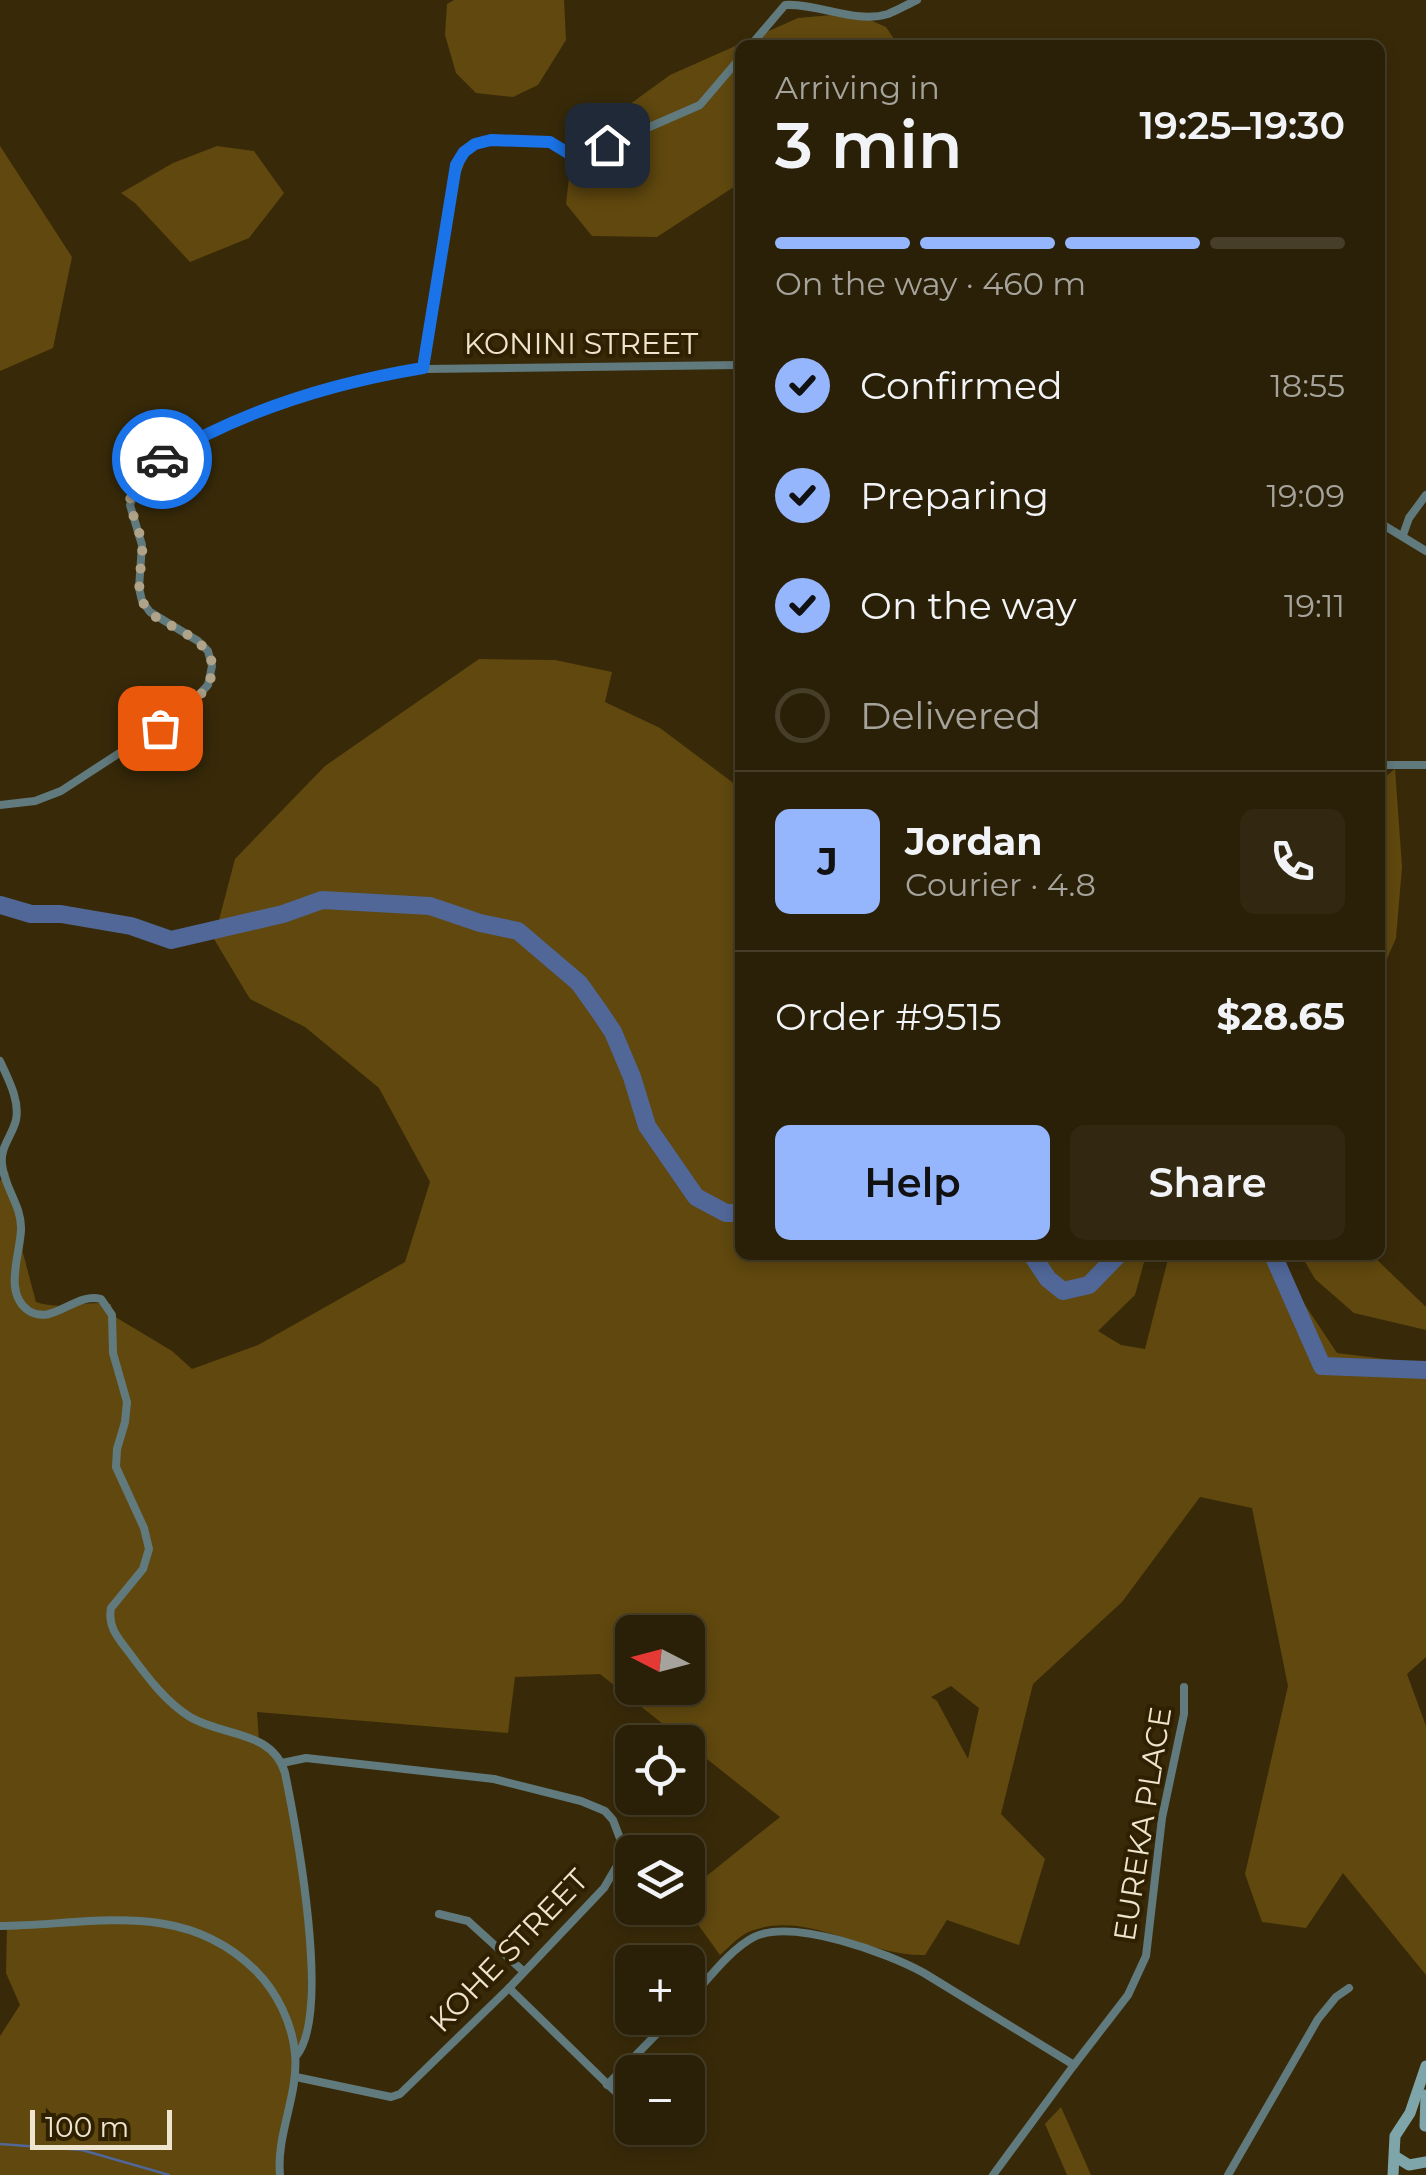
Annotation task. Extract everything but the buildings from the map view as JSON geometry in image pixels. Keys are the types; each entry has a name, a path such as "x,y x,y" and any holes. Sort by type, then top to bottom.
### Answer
{"main road":[{"path":"1393,2175 1393,2143 1426,2066"},
{"path":"1403,2126 1425,2127 1426,2095"},
{"path":"1396,2157 1418,2167"}],"street":[{"path":"755,40 785,6 806,4 857,16 885,15 917,0"},
{"path":"423,368 452,184 464,152 491,140 550,142 576,158 700,105 735,64"},
{"name":"KONINI STREET","path":"0,805 49,797 86,776 184,711 204,692 211,678 208,651 150,612 140,595 142,545 130,499 140,480 175,452 242,419 345,382 423,368 735,365"},
{"path":"1403,535 1426,495"},
{"path":"1385,526 1426,551"},
{"path":"1385,765 1426,765"},
{"path":"0,1061 17,1108 2,1163 20,1216 16,1294 25,1308 38,1314 52,1313 88,1296 101,1299 112,1315 112,1352 127,1402 116,1467 149,1548 143,1570 114,1600 112,1630 148,1678 180,1710 204,1724 268,1746 282,1763 310,1925 308,2013 303,2047 296,2056"},
{"name":"EUREKA PLACE","path":"993,2175 1128,1995 1146,1956 1162,1818 1184,1714 1184,1687"},
{"name":"KOHE STREET","path":"282,1763 306,1758 494,1778 581,1800 613,1820 621,1841 618,1864 604,1888 400,2094 392,2097 296,2077"},
{"path":"439,1914 468,1922 523,1972"},
{"path":"0,1926 102,1920 165,1922 194,1929 242,1958 270,1988 284,2012 296,2056 280,2175"},
{"path":"705,1984 751,1938 800,1930 912,1966 1074,2065"},
{"path":"509,1988 615,2092"},
{"path":"1228,2175 1318,2019 1349,1988"},
{"path":"284,2012 296,2019 308,2013"},
{"path":"607,2085 656,2035"}],"shaded area":[{"path":"454,0 564,0 566,40 538,85 513,97 476,93 456,73 445,35 447,4"},
{"path":"854,13 886,27 895,40 749,40 798,18"},
{"path":"735,46 735,186 657,237 592,236 566,204 570,168 597,128 670,75"},
{"path":"0,146 72,257 53,348 0,371"},
{"path":"217,146 254,151 284,193 249,238 190,262 121,193 173,163"},
{"path":"479,659 555,660 612,672 605,702 660,728 735,784 735,1260 1145,1260 1135,1295 1098,1331 1121,1345 1145,1349 1168,1260 1280,1260 1289,1281 1337,1353 1416,1363 1426,1368 1426,1657 1407,1674 1426,1726 1426,1975 1343,1873 1306,1928 1262,1922 1245,1874 1288,1686 1252,1508 1200,1497 1122,1602 1033,1684 1001,1814 1045,1859 1019,1945 947,1920 925,1955 881,1949 816,1929 772,1926 747,1933 720,1955 698,1925 705,1925 705,1877 780,1817 705,1757 705,1725 664,1725 639,1705 705,1705 705,1615 615,1615 615,1686 600,1674 515,1677 508,1733 257,1712 259,1741 281,1760 308,1921 307,2015 278,2175 0,2175 0,2036 20,2005 6,1973 7,1927 0,1925 0,1181 8,1171 36,1302 55,1306 111,1304 112,1315 172,1351 192,1369 258,1345 405,1262 430,1182 379,1088 305,1027 250,999 214,939 235,859 325,766","holes":["951,1686 979,1708 968,1759 937,1701 931,1697"]},
{"path":"1395,769 1402,867 1396,938 1385,963 1385,777"},
{"path":"1304,1260 1377,1260 1426,1307 1426,1330 1354,1313 1315,1279"},
{"path":"1061,2107 1091,2175 1067,2175 1045,2124"}],"waterway":[{"path":"0,905 31,914 61,914 131,926 171,940 283,914 322,900 430,906 518,931 579,983 599,1011 613,1032 632,1077 647,1126 696,1197 726,1213 735,1213"},
{"path":"1035,1260 1048,1279 1063,1291 1089,1285 1113,1260"},
{"path":"1275,1260 1322,1366 1426,1370"},
{"path":"0,2144 82,2150 169,2175"}],"way so far":[{"path":"160,728 194,704 212,672 208,651 150,612 140,595 142,545 130,499 140,480 162,459"}],"route":[{"path":"162,459 213,431 345,382 423,368 456,165 475,144 491,140 550,142 576,158 607,145"}]}
